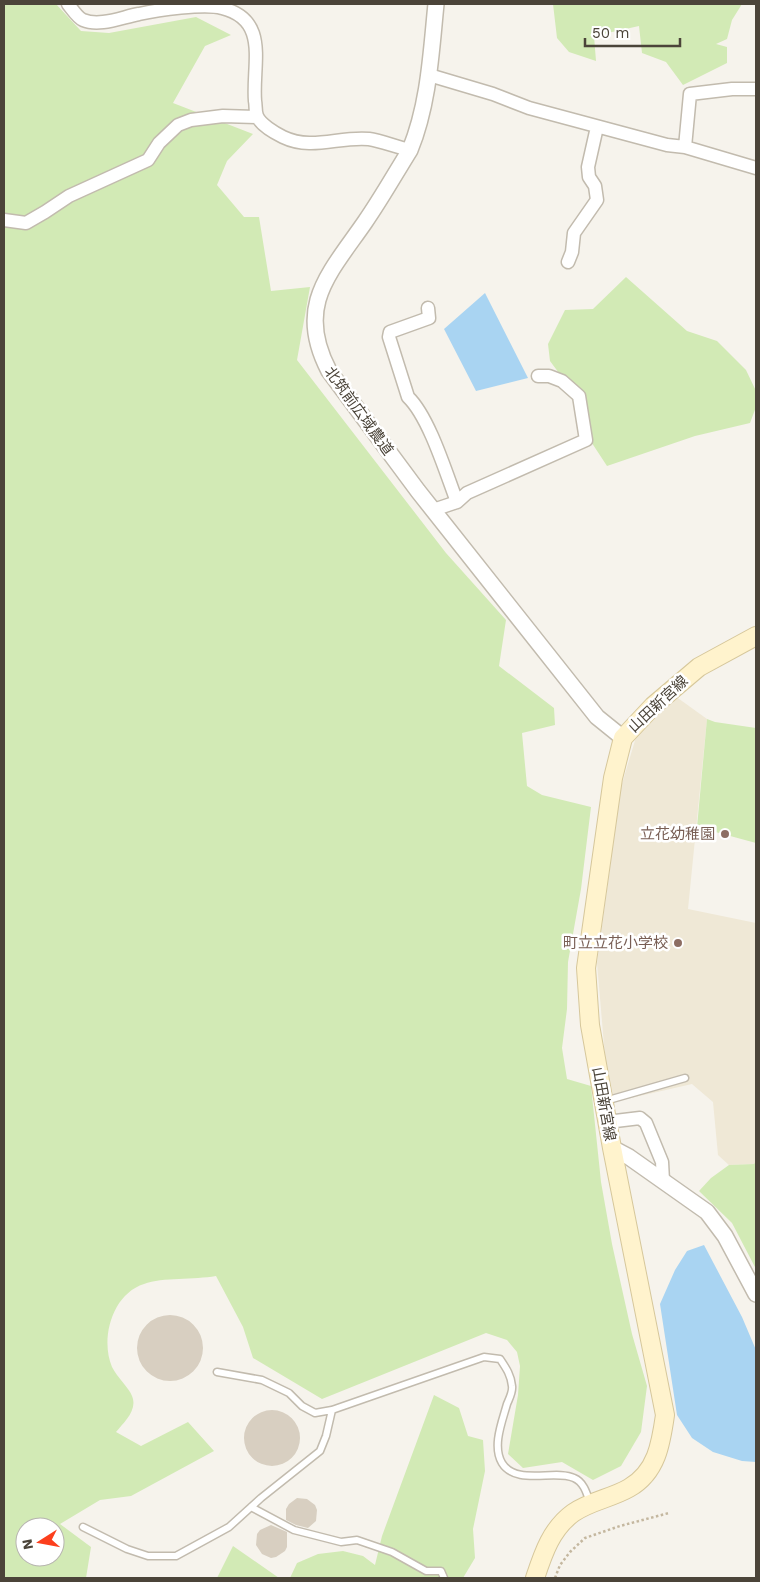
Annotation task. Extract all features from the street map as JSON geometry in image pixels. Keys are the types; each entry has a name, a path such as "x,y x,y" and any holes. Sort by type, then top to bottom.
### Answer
{"main road":[{"name":"山田新宮線","path":"535,1578 544,1550 552,1536 574,1513 630,1487 648,1472 660,1446 665,1415 607,1122 590,1025 586,968 613,778 623,738 653,706 699,667 756,636"}],"street":[{"path":"68,4 82,20 98,23 142,13 188,7 221,7 240,15 252,28 256,48 254,89 257,117"},
{"name":"北筑前広域農道","path":"436,4 429,75 423,110 410,150 323,286 315,307 314,330 319,352 329,371 371,430 433,510 597,717 623,738"},
{"path":"429,75 493,94 529,108 667,145 685,147 756,168"},
{"path":"685,147 690,94 732,89 756,89"},
{"path":"4,220 26,223 68,196 148,160 159,143 178,125 191,120 223,116 257,117 284,137 308,144 337,140 369,139 410,150"},
{"path":"568,262 572,252 574,233 598,200 595,186 589,177 588,167 597,127"},
{"path":"428,308 429,318 390,332 389,337 408,397 415,404 432,437 457,502"},
{"path":"433,510 457,502 467,492 586,440 579,396 562,381 549,376 538,376"},
{"path":"607,1122 640,1118 646,1123 662,1162 663,1181"},
{"path":"612,1148 630,1157 707,1212 725,1236 756,1294"}],"lane":[{"path":"604,1101 685,1078"},
{"path":"217,1372 262,1380 289,1393 302,1406 315,1412 332,1410 484,1357 500,1359 510,1373 513,1388 503,1418 497,1446 503,1464 515,1474 575,1478 584,1488 590,1504"},
{"path":"83,1527 128,1549 148,1556 176,1556 229,1527 320,1451 326,1436 332,1410"},
{"path":"251,1507 294,1530 341,1542 357,1540 392,1552 426,1571 441,1572 444,1578"}],"path":[{"path":"555,1578 565,1558 585,1538 620,1526 669,1513"}],"shaded area":[{"name":"町立立花小学校","path":"675,696 707,719 688,909 756,923 756,1161 754,1164 729,1165 718,1155 713,1102 692,1084 609,1103 597,963 621,787 637,734"}],"green space":[{"path":"4,4 56,4 81,31 109,33 196,17 231,35 205,46 173,103 253,134 227,161 217,185 244,217 259,217 271,291 310,287 297,360 446,553 506,620 499,666 554,708 555,725 522,733 527,786 542,795 591,807 581,889 568,962 567,1009 562,1048 567,1079 591,1086 601,1182 612,1244 632,1334 647,1386 641,1432 621,1466 593,1480 562,1462 523,1468 508,1454 518,1395 520,1366 517,1352 507,1340 486,1333 322,1399 253,1358 243,1327 216,1276 160,1280 144,1284 133,1289 124,1297 117,1307 108,1331 107,1344 112,1367 132,1396 133,1401 132,1411 116,1432 141,1446 188,1422 214,1451 131,1496 100,1500 65,1521 65,1517 15,1517 15,1567 65,1567 65,1528 91,1547 86,1578 4,1578"},
{"path":"553,4 742,4 732,20 727,39 716,44 727,47 727,63 683,85 666,62 642,53 639,26 594,36 596,61 569,52 557,38"},
{"path":"626,277 687,331 717,341 746,370 756,391 756,407 750,423 695,436 607,466 584,431 576,396 550,361 548,344 565,310 593,309"},
{"path":"707,719 715,722 756,728 756,843 697,827"},
{"path":"756,1161 756,1269 732,1223 699,1191 711,1178 729,1165 754,1164"},
{"path":"434,1395 459,1408 468,1436 483,1440 485,1471 473,1529 475,1558 463,1578 290,1578 297,1563 318,1554 343,1551 363,1556 375,1565 382,1536"},
{"path":"233,1546 279,1578 217,1578"}],"water":[{"path":"485,293 528,378 476,391 444,329"},
{"path":"704,1245 742,1317 756,1350 756,1462 742,1461 713,1452 692,1438 677,1415 660,1304 675,1270 687,1251"}],"building":[{"path":"170,1315 183,1318 193,1325 200,1335 203,1348 200,1361 193,1371 183,1378 170,1381 157,1378 147,1371 140,1361 137,1348 140,1335 147,1325 157,1318"},
{"path":"266,1410 278,1410 288,1414 296,1422 300,1438 296,1454 288,1462 278,1466 266,1466 256,1462 248,1454 244,1444 244,1432 248,1422 256,1414"},
{"path":"297,1498 307,1499 315,1505 317,1510 316,1521 308,1528 286,1520 286,1509"},
{"path":"271,1525 287,1532 287,1547 285,1551 271,1558 262,1554 256,1545 257,1534 260,1530"}],"place":[{"name":"立花幼稚園","path":"725,834"},
{"name":"町立立花小学校","path":"678,943"}]}
